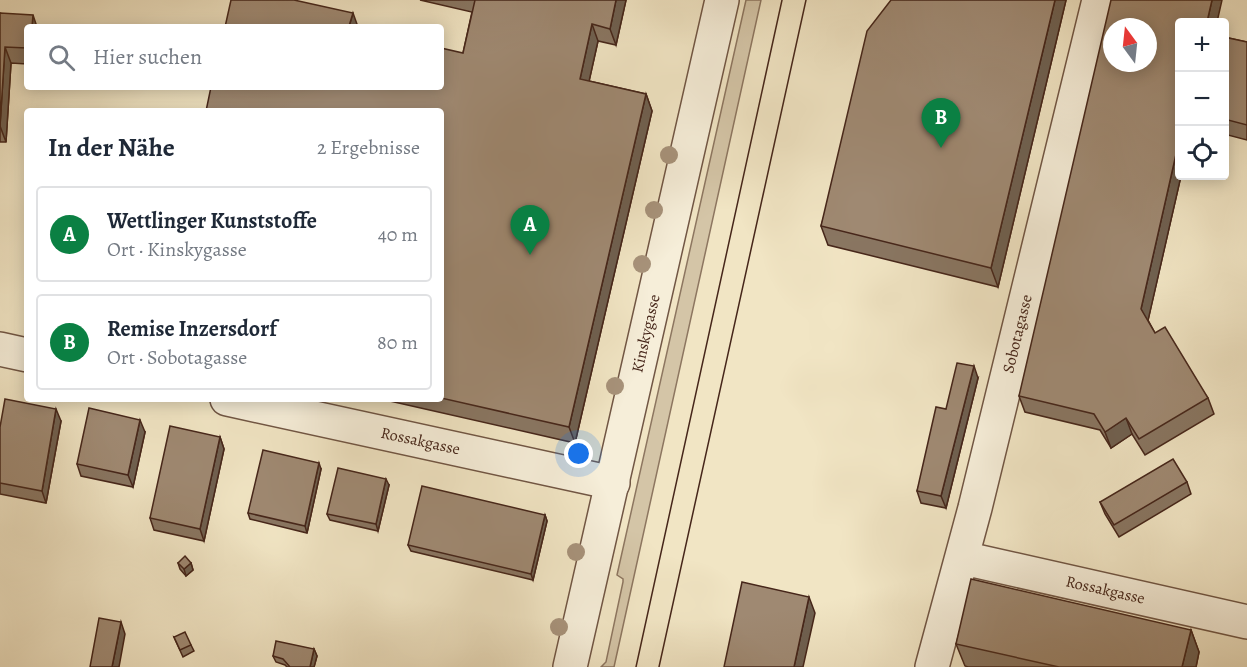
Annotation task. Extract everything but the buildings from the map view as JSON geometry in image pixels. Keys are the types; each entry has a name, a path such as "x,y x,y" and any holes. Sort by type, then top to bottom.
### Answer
{"street":[{"name":"Kinskygasse","path":"570,667 722,0"},
{"name":"Sobotagasse","path":"932,667 963,558 1099,0"},
{"path":"0,349 24,354"},
{"name":"Rossakgasse","path":"241,402 613,483"},
{"name":"Rossakgasse","path":"963,558 1247,622"}],"shaded area":[{"path":"746,0 761,0 614,667 601,667 606,662 623,582 623,579 617,575"}],"tram line":[{"path":"636,667 782,0"},
{"path":"659,667 806,0"}],"place":[{"name":"Remise Inzersdorf","path":"941,148"},
{"name":"Wettlinger Kunststoffe","path":"530,255"}]}
